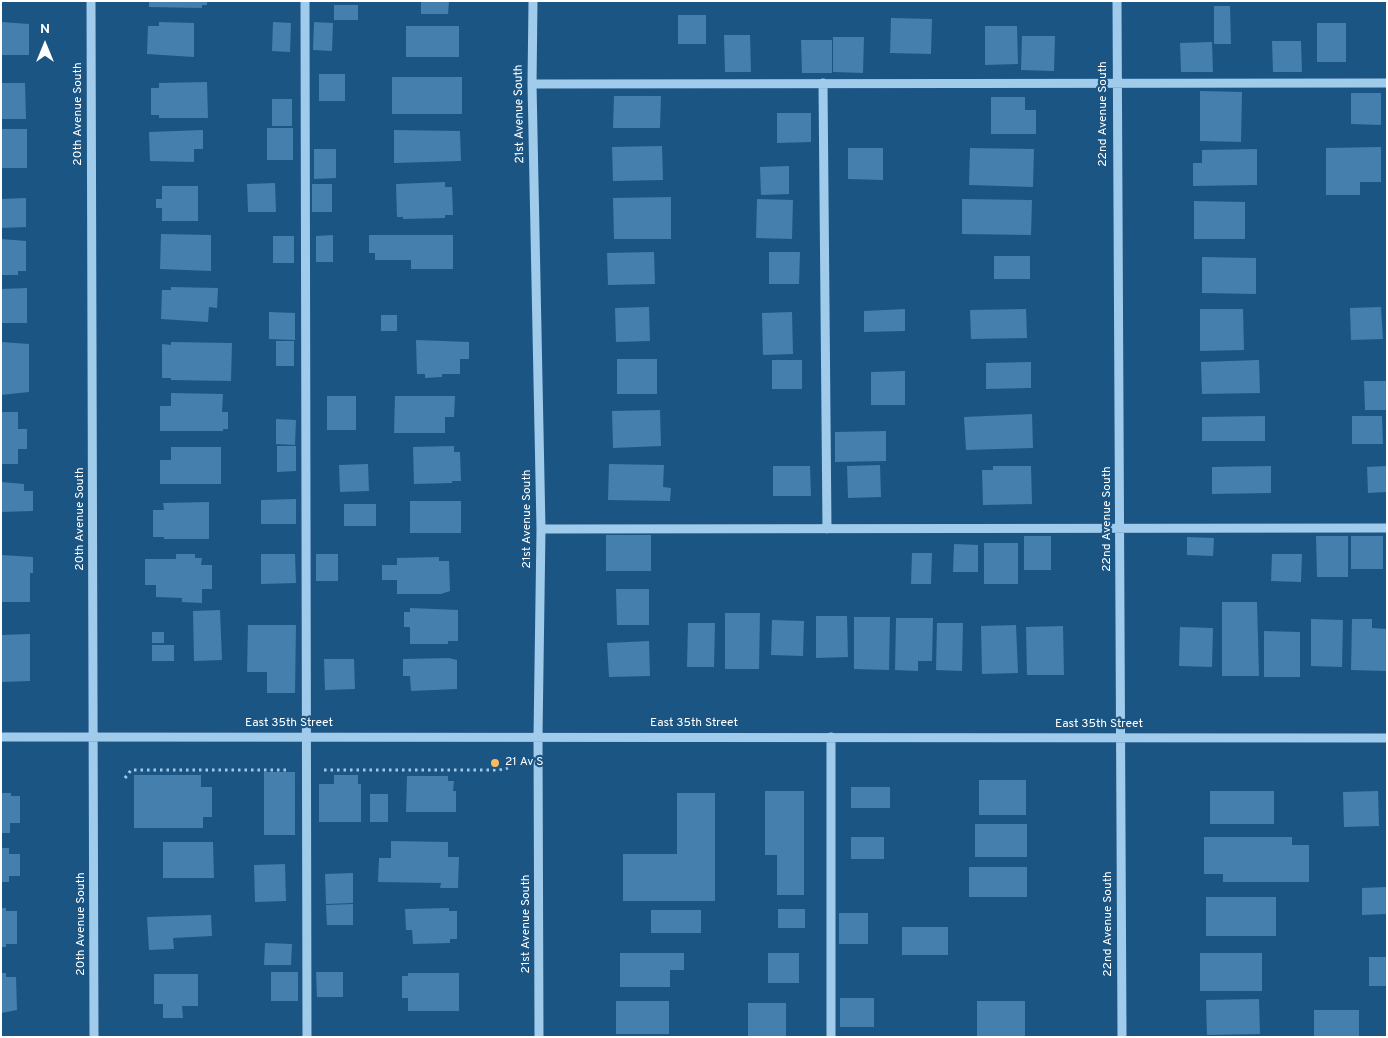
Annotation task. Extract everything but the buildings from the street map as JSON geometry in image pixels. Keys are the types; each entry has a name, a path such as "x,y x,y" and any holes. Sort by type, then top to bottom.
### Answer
{"street":[{"name":"20th Avenue South","path":"91,1 94,1037"},
{"path":"305,1 307,1037"},
{"name":"21st Avenue South","path":"533,1 532,84 541,529 538,736 540,1037"},
{"name":"22nd Avenue South","path":"1117,1 1122,1037"},
{"path":"823,83 827,529"},
{"path":"532,84 1387,83"},
{"path":"541,529 1387,528"},
{"name":"East 35th Street","path":"1,737 1387,738"},
{"path":"830,737 831,1037"}],"place":[{"name":"21 Av S","path":"495,763"}]}
